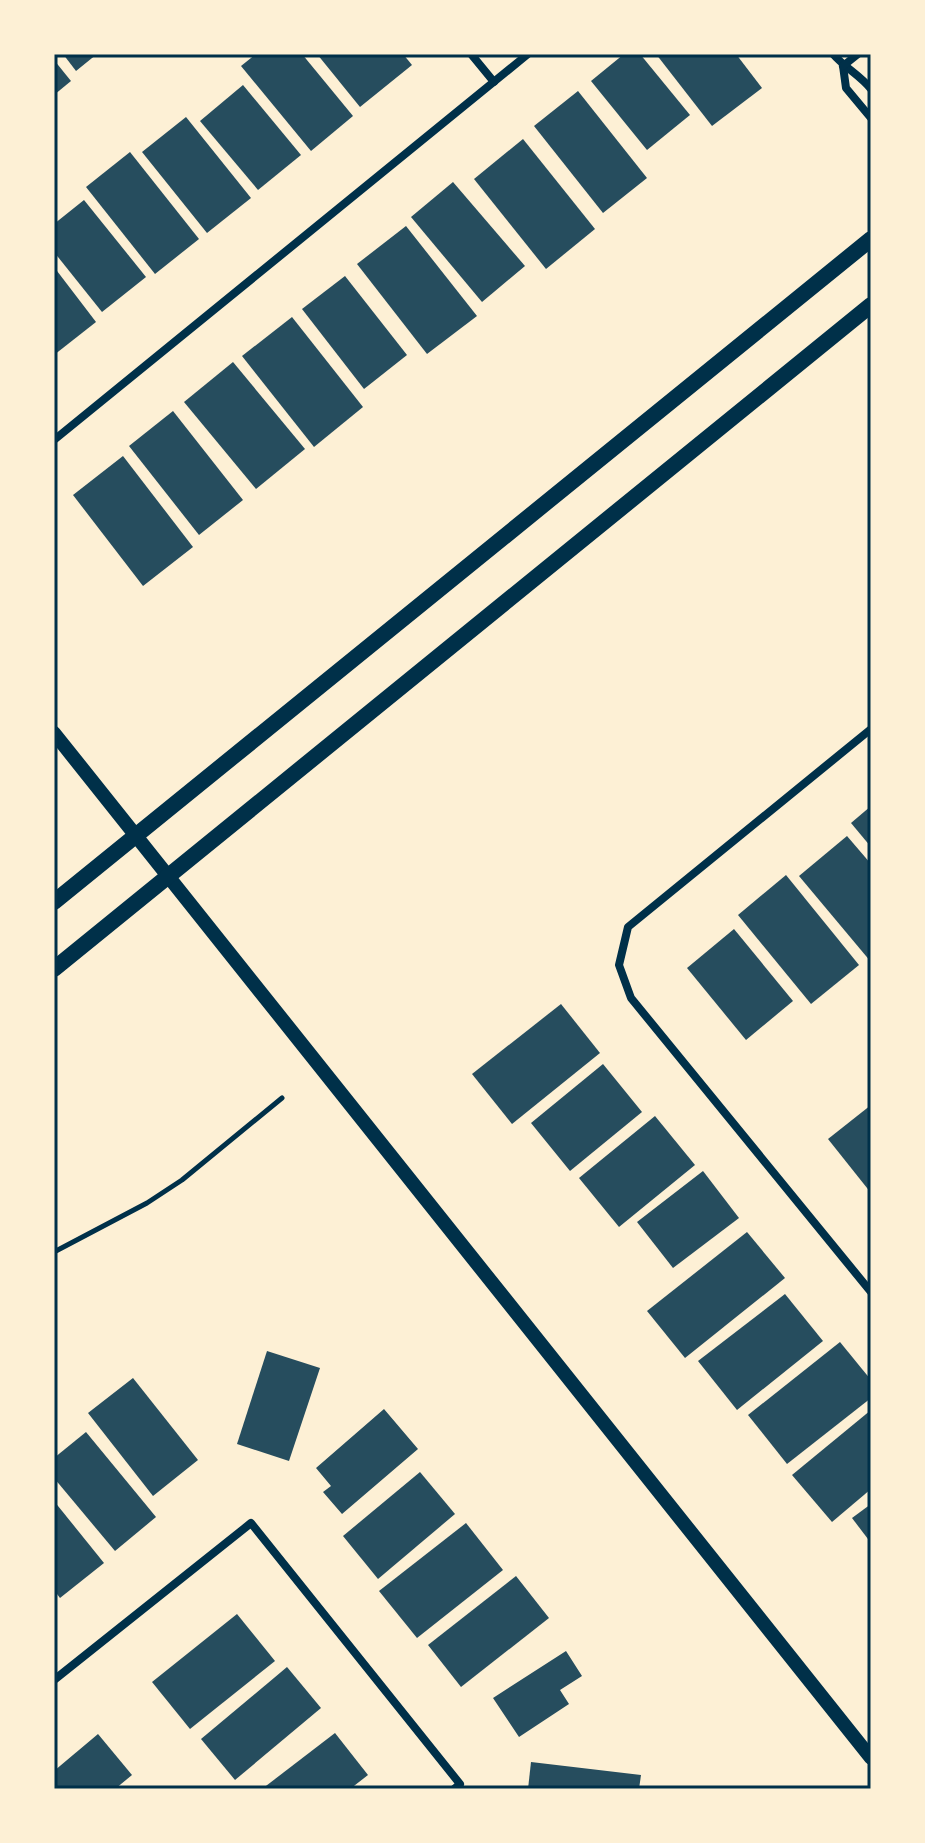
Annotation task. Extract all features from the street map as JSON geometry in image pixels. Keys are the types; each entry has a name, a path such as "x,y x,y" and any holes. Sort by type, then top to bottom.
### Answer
{"main road":[{"path":"54,902 871,239"},
{"path":"54,969 871,305"}],"street":[{"path":"471,54 494,82"},
{"path":"54,440 528,54"},
{"path":"833,54 843,66 861,76 871,89"},
{"path":"843,66 858,54"},
{"path":"843,66 846,88 871,118"},
{"path":"871,729 628,927 619,965 631,998 871,1292"},
{"path":"54,733 871,1758"},
{"path":"54,1680 251,1523 457,1787"}],"path":[{"path":"54,1252 147,1203 182,1180 282,1098"}],"building":[{"path":"63,54 97,54 76,71"},
{"path":"256,54 302,54 353,116 311,151 241,66"},
{"path":"317,54 403,54 412,65 360,107"},
{"path":"624,54 640,54 690,115 647,150 591,81"},
{"path":"656,54 736,54 762,88 712,126"},
{"path":"54,60 71,81 54,95"},
{"path":"243,85 301,155 258,190 200,121"},
{"path":"578,91 647,178 603,213 534,126"},
{"path":"186,117 251,198 207,233 142,152"},
{"path":"523,139 595,229 546,269 474,179"},
{"path":"130,152 199,239 155,274 86,187"},
{"path":"453,182 525,266 482,302 411,217"},
{"path":"84,200 146,277 102,312 54,252 54,224"},
{"path":"406,226 477,316 427,354 357,264"},
{"path":"54,267 96,322 54,355"},
{"path":"345,276 407,355 364,389 302,309"},
{"path":"292,317 363,407 314,447 242,356"},
{"path":"233,362 305,449 256,489 184,402"},
{"path":"173,411 243,500 199,535 129,446"},
{"path":"123,456 193,547 143,586 73,495"},
{"path":"871,806 871,847 851,823"},
{"path":"847,836 871,864 871,962 799,876"},
{"path":"786,875 859,965 811,1004 738,915"},
{"path":"734,929 793,1001 746,1040 687,968"},
{"path":"561,1004 600,1053 512,1124 472,1074"},
{"path":"603,1064 642,1112 570,1171 531,1123"},
{"path":"871,1105 871,1193 828,1139"},
{"path":"655,1116 695,1165 619,1227 579,1178"},
{"path":"703,1171 739,1218 673,1268 637,1222"},
{"path":"747,1232 785,1278 685,1358 647,1311"},
{"path":"785,1294 823,1341 737,1410 698,1361"},
{"path":"840,1342 871,1380 871,1398 787,1464 748,1415"},
{"path":"267,1351 320,1368 289,1461 237,1444"},
{"path":"133,1378 198,1460 153,1496 88,1413"},
{"path":"384,1409 418,1449 342,1514 323,1492 331,1486 316,1468"},
{"path":"871,1410 871,1489 832,1522 792,1475"},
{"path":"86,1432 156,1517 115,1551 54,1478 54,1458"},
{"path":"420,1472 455,1514 378,1579 343,1536"},
{"path":"54,1501 104,1563 60,1598 54,1590"},
{"path":"871,1504 871,1543 852,1518"},
{"path":"466,1523 503,1570 417,1638 379,1591"},
{"path":"516,1576 549,1618 461,1687 428,1645"},
{"path":"237,1614 275,1661 190,1729 152,1682"},
{"path":"566,1651 582,1676 560,1690 569,1704 519,1737 493,1698"},
{"path":"287,1667 321,1708 235,1780 201,1739"},
{"path":"335,1733 368,1775 350,1789 262,1789"},
{"path":"98,1734 132,1775 115,1789 54,1789 54,1771"},
{"path":"531,1762 641,1775 639,1789 528,1789"}]}
